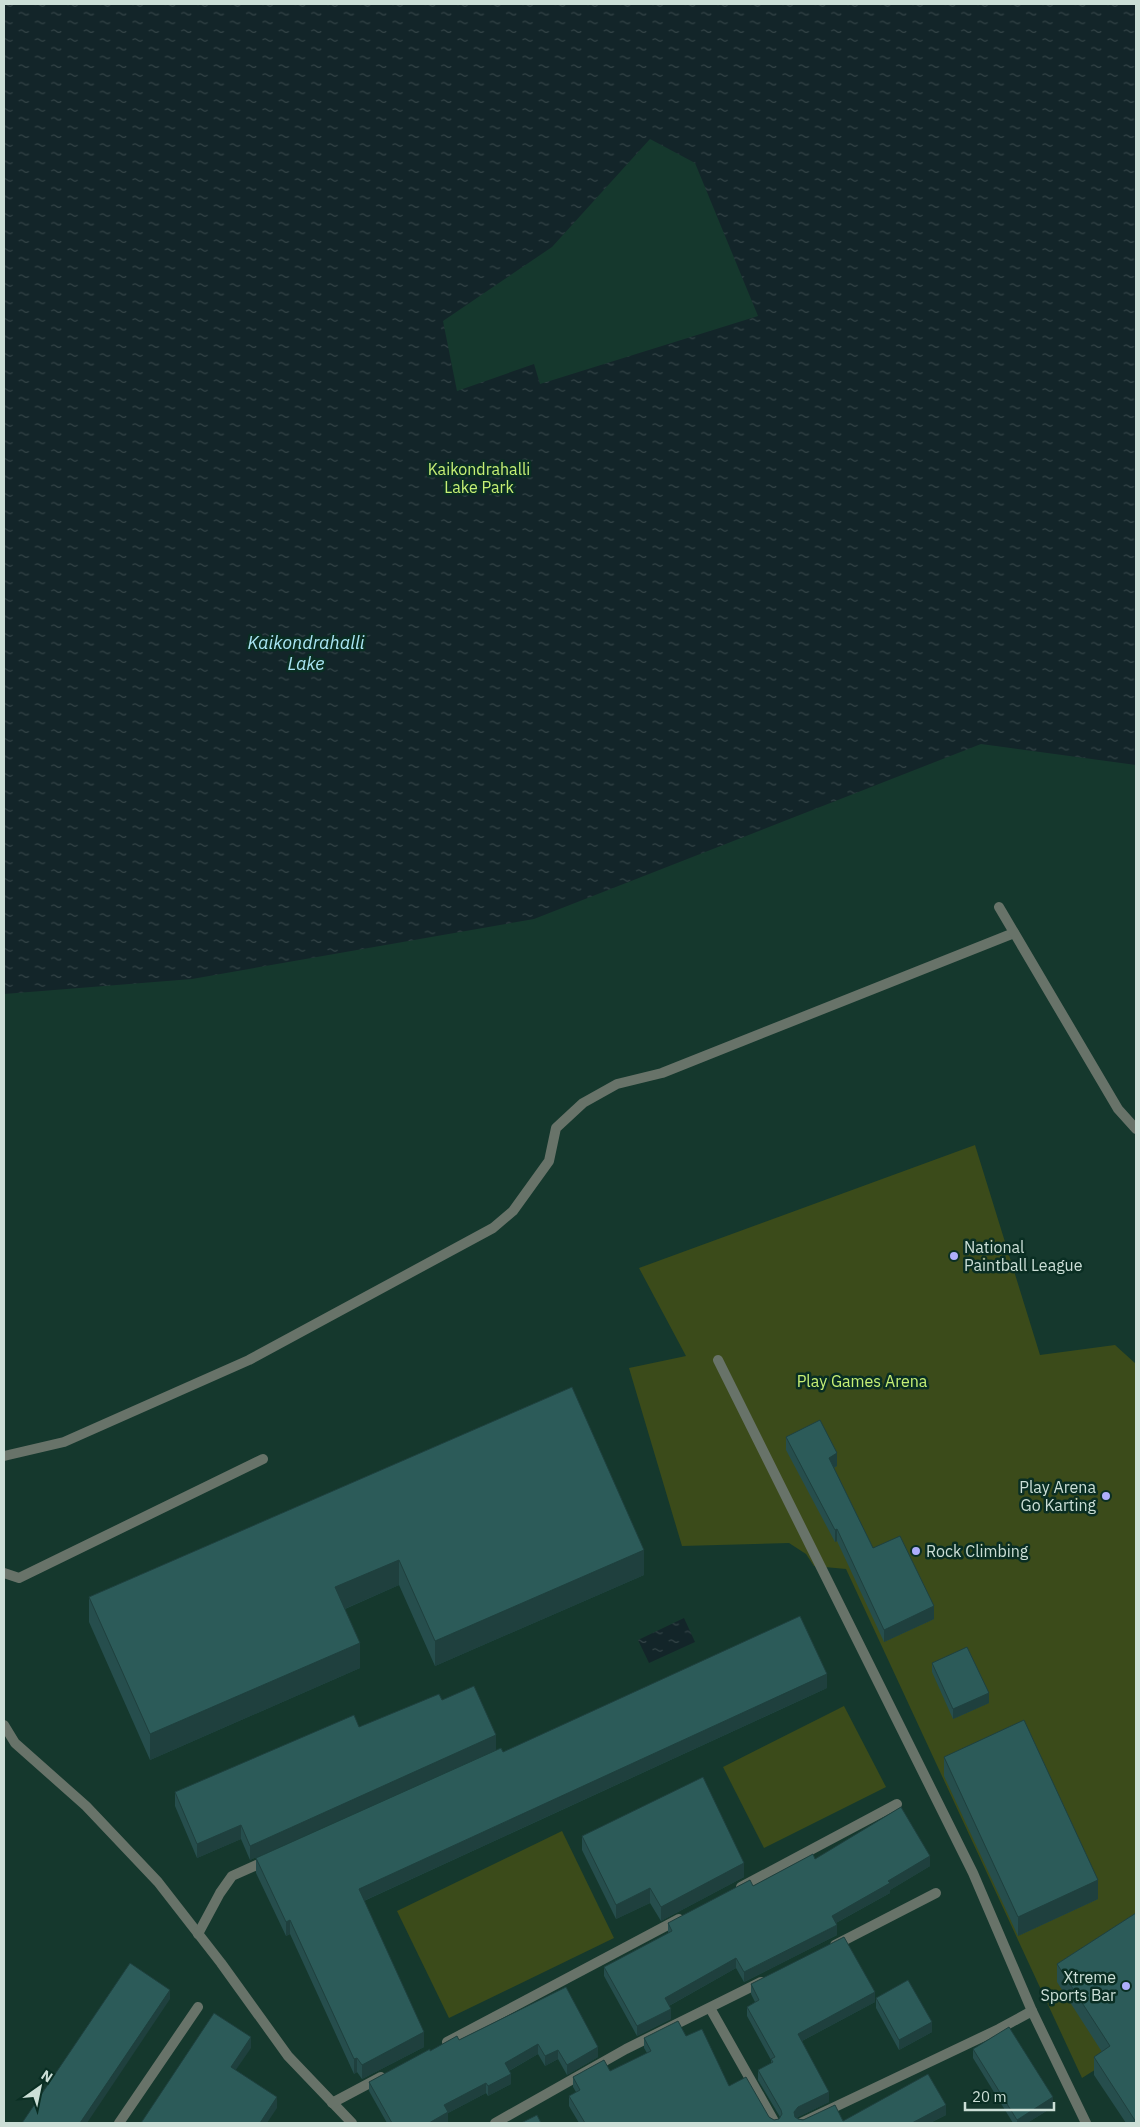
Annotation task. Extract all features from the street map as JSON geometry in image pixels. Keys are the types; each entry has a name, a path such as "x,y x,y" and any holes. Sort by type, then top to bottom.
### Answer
{"street":[{"path":"999,907 1118,1108 1136,1129"},
{"path":"4,1456 64,1442 249,1360 493,1228 512,1211 549,1161 556,1128 583,1103 617,1084 662,1073 1014,934"},
{"path":"718,1360 973,1873 1032,2010 1086,2123"},
{"path":"4,1572 19,1578 264,1459"},
{"path":"4,1725 15,1743 86,1806 158,1882 288,2056 352,2123"},
{"path":"730,1892 897,1804"},
{"path":"198,1934 220,1893 232,1876 278,1855"},
{"path":"824,1951 936,1893"},
{"path":"434,2049 686,1916"},
{"path":"495,2123 626,2049 772,1977"},
{"path":"119,2123 198,2007"},
{"path":"710,2008 774,2123"},
{"path":"801,2123 999,2029 1032,2010"},
{"path":"332,2103 392,2072"}],"green space":[{"name":"Play Games Arena","path":"975,1145 1040,1355 1115,1345 1136,1364 1136,2044 1082,2078 846,1569 814,1566 806,1554 789,1543 682,1546 629,1368 686,1356 639,1268"},
{"path":"844,1706 886,1787 764,1848 723,1767"},
{"path":"562,1831 614,1938 449,2018 397,1911"}],"water":[{"name":"Kaikondrahalli Lake","path":"4,4 1136,4 1136,765 981,744 534,919 192,979 4,994","holes":["650,139 695,163 758,316 540,384 534,364 457,391 443,321 552,247"]},
{"path":"684,1618 695,1642 649,1663 638,1640"}],"building":[{"path":"572,1387 644,1550 435,1641 399,1560 335,1587 360,1643 150,1734 89,1597"},
{"path":"820,1420 837,1453 829,1458 873,1548 900,1536 934,1606 884,1630 837,1529 835,1530 786,1437"},
{"path":"800,1616 827,1674 359,1889 424,2032 362,2065 357,2058 354,2059 290,1920 286,1922 256,1858 501,1748 503,1752"},
{"path":"967,1647 989,1693 953,1709 932,1663"},
{"path":"474,1686 496,1735 250,1846 241,1825 197,1844 175,1792 354,1715 359,1727 439,1694 442,1700"},
{"path":"1024,1720 1098,1880 1018,1917 944,1757"},
{"path":"703,1777 744,1863 661,1907 650,1888 616,1905 582,1836"},
{"path":"901,1807 930,1856 888,1881 890,1883 832,1916 837,1925 744,1972 736,1958 665,1998 671,2009 637,2026 604,1967 672,1931 668,1923 750,1880 753,1886 813,1854 815,1859"},
{"path":"1136,1913 1136,2122 1094,2057 1110,2046 1057,1964"},
{"path":"844,1937 875,1992 798,2034 829,2092 798,2107 794,2112 795,2117 803,2120 835,2105 843,2121 928,2074 946,2105 912,2123 585,2123 569,2096 580,2090 573,2077 604,2060 610,2071 651,2051 644,2038 678,2021 686,2036 702,2029 729,2086 746,2077 769,2117 774,2120 779,2119 782,2114 781,2110 758,2070 773,2062 771,2059 775,2057 747,2007 759,2000 751,1984"},
{"path":"130,1963 170,1990 80,2123 22,2123"},
{"path":"908,1980 932,2022 899,2040 876,1998"},
{"path":"566,1987 598,2047 567,2065 558,2050 545,2056 538,2044 505,2063 511,2074 488,2086 486,2083 444,2105 448,2112 429,2123 392,2123 369,2082 430,2049 430,2051 457,2036 459,2040"},
{"path":"214,2013 251,2037 231,2067 277,2097 260,2123 141,2123"},
{"path":"1009,2027 1053,2097 1017,2120 973,2049"},
{"path":"537,2115 541,2123 521,2123"}],"place":[{"name":"National Paintball League","path":"954,1256"},
{"name":"Play Arena Go Karting","path":"1106,1496"},
{"name":"Rock Climbing","path":"916,1551"},
{"name":"Xtreme Sports Bar","path":"1126,1986"}],"park label":[{"name":"Kaikondrahalli Lake Park","path":"479,478"}]}
